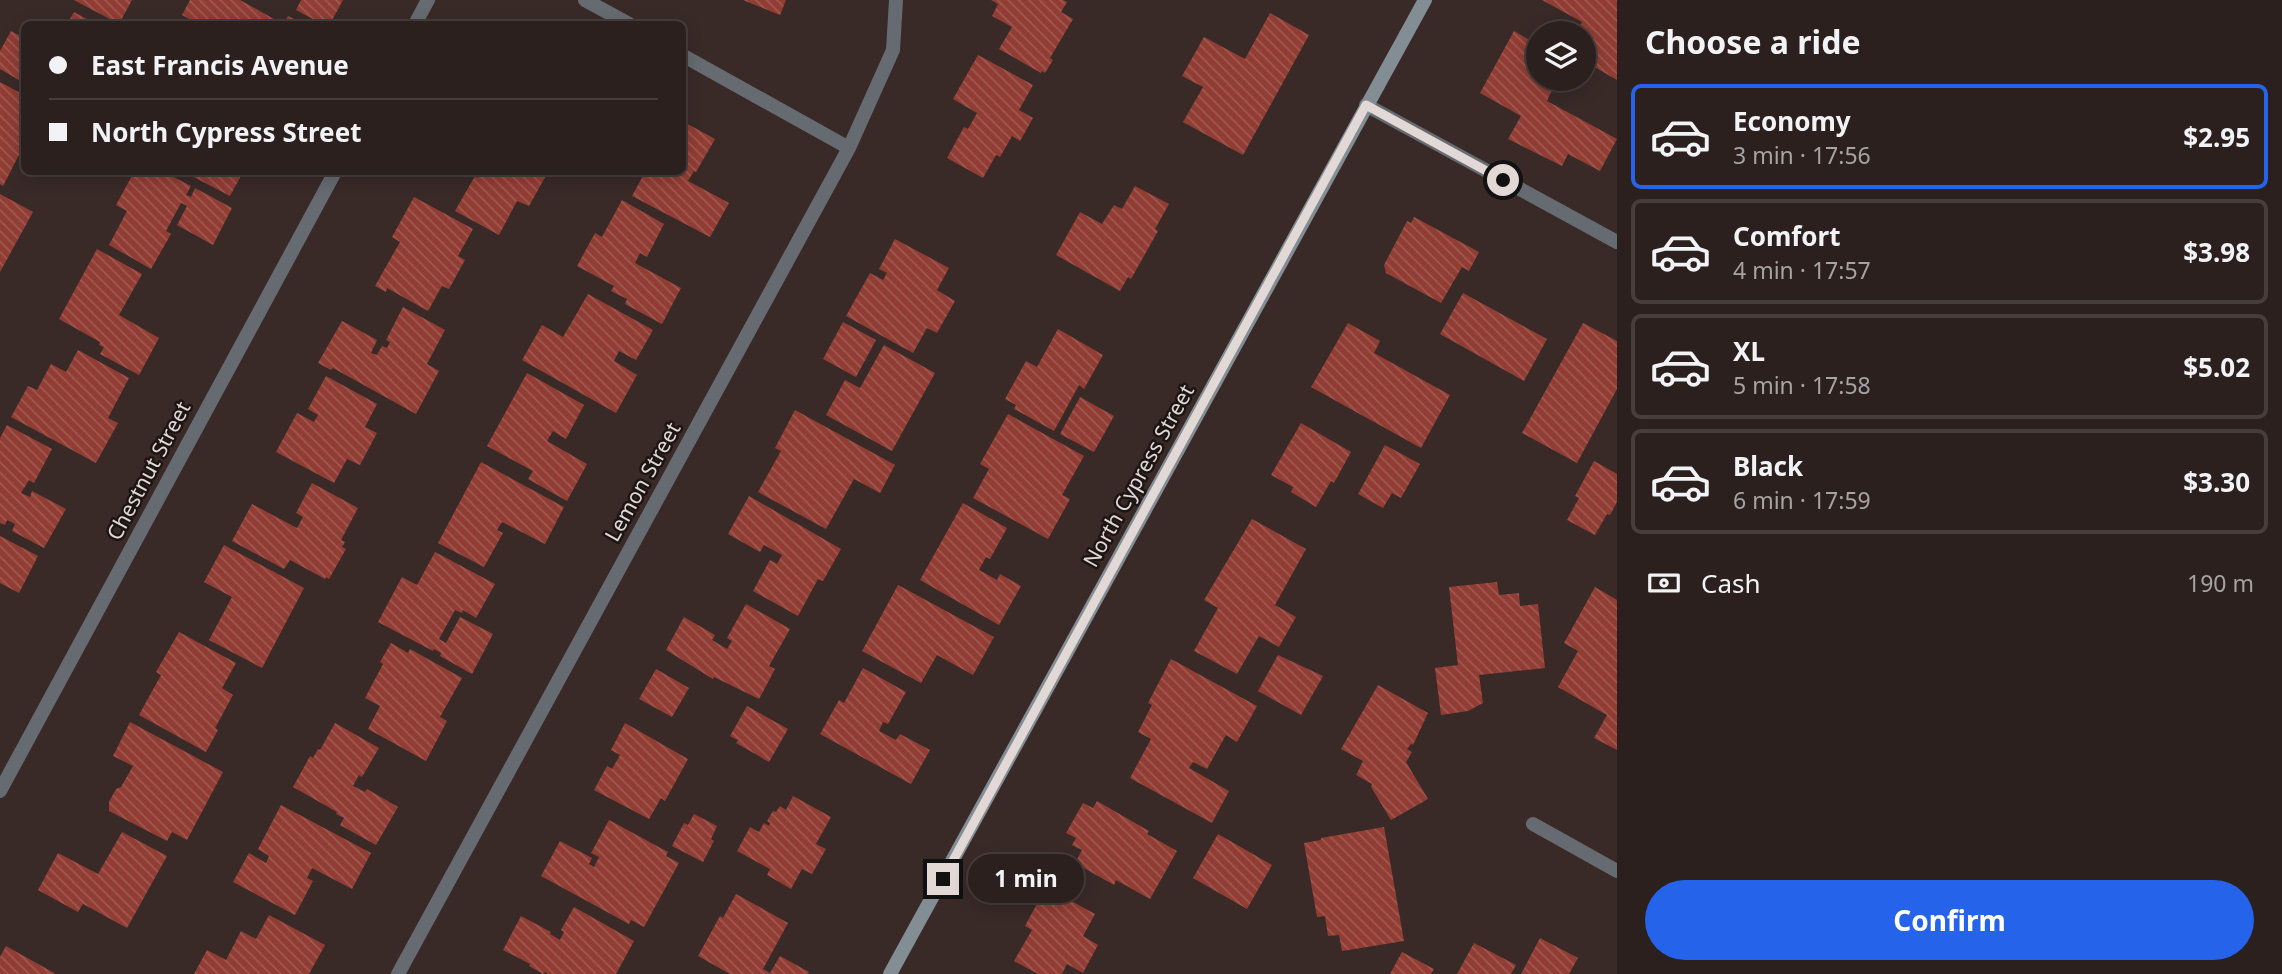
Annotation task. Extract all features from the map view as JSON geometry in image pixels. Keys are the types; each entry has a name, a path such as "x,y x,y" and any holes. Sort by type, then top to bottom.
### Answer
{"street":[{"path":"417,21 428,0"},
{"path":"585,0 624,21"},
{"name":"Lemon Street","path":"398,974 849,148 893,50 896,0"},
{"name":"North Cypress Street","path":"890,974 1425,0"},
{"path":"686,57 849,148"},
{"path":"1366,105 1617,242"},
{"name":"Chestnut Street","path":"0,792 333,175"},
{"path":"1533,824 1617,871"}],"building":[{"path":"74,0 132,0 121,21 113,21"},
{"path":"190,0 240,0 278,21 193,21 182,15"},
{"path":"301,0 343,0 332,21 316,21 296,10"},
{"path":"743,0 786,0 780,15"},
{"path":"991,0 1067,2 1061,12 1073,19 1050,58 1053,60 1045,73 999,49 1012,27 992,16 998,4"},
{"path":"1542,0 1617,0 1617,80 1596,68 1596,21 1580,21"},
{"path":"74,12 90,21 69,21"},
{"path":"1270,13 1309,35 1243,155 1183,122 1203,87 1182,76 1204,37 1245,59"},
{"path":"288,16 297,21 285,21"},
{"path":"11,31 21,36 21,81 0,69 0,51"},
{"path":"1514,31 1526,38 1526,91 1552,91 1547,101 1617,139 1600,171 1568,154 1562,166 1508,139 1521,116 1480,93"},
{"path":"978,55 1033,85 1019,110 1033,118 1020,141 1012,136 1000,157 996,155 983,178 947,158 964,127 968,129 977,113 953,99"},
{"path":"0,82 21,93 21,151 3,186 0,184"},
{"path":"686,123 715,139 688,181 729,203 710,237 632,196 643,175 686,175"},
{"path":"132,175 170,175 191,186 186,195 191,197 195,188 232,208 213,245 177,225 187,206 181,203 166,231 171,234 151,269 109,245 127,211 116,205"},
{"path":"190,175 241,175 230,196"},
{"path":"480,175 546,175 529,206 517,201 499,235 455,211 475,176 478,178"},
{"path":"1135,186 1169,204 1155,229 1158,231 1131,279 1128,277 1120,291 1056,255 1080,212 1102,224 1114,205 1122,209"},
{"path":"0,194 33,212 0,272"},
{"path":"414,197 473,229 458,256 465,260 449,289 442,286 428,311 387,288 386,292 375,286 400,242 392,237"},
{"path":"622,200 664,224 647,257 640,253 635,263 681,288 662,324 625,304 627,299 611,291 614,286 577,266 595,233 602,237"},
{"path":"1414,217 1479,252 1469,271 1462,267 1441,303 1386,273 1384,265 1407,221 1411,223"},
{"path":"895,239 949,268 937,290 955,301 937,333 927,328 913,353 846,316 870,273 883,280 887,273 879,269"},
{"path":"97,249 142,274 119,315 159,338 139,375 100,354 104,347 99,345 100,342 59,319"},
{"path":"1463,293 1547,339 1524,381 1440,334"},
{"path":"588,294 653,330 636,360 619,351 614,361 637,375 616,413 522,360 542,325 563,337"},
{"path":"403,307 445,330 427,364 439,371 416,414 333,368 331,370 318,363 342,321 377,340 371,353 377,355 382,346 387,348 390,342 386,340"},
{"path":"843,322 876,340 856,377 823,359"},
{"path":"1348,323 1380,341 1374,353 1450,395 1421,448 1311,387"},
{"path":"1583,323 1617,341 1617,389 1577,463 1522,433"},
{"path":"1058,329 1103,355 1084,389 1079,385 1054,431 1014,409 1016,405 1005,399 1026,361 1037,367"},
{"path":"884,345 935,373 892,451 826,415 845,380 860,388"},
{"path":"78,350 129,378 108,418 118,423 96,463 11,417 28,386 37,390 51,364 66,372"},
{"path":"527,373 584,405 566,439 553,431 547,441 587,464 567,501 528,479 533,471 487,446"},
{"path":"326,376 377,404 365,427 377,433 360,465 347,459 334,483 276,452 297,413 314,422 318,415 308,409"},
{"path":"1080,397 1114,416 1094,452 1060,434"},
{"path":"795,410 895,465 880,493 854,479 826,529 758,492 781,451 775,448"},
{"path":"1008,414 1084,456 1062,495 1070,499 1048,539 973,498 989,469 980,464"},
{"path":"1301,423 1351,452 1334,483 1331,481 1316,507 1291,492 1293,487 1271,475"},
{"path":"7,425 52,449 34,483 29,480 21,493 30,497 32,491 66,509 44,548 12,531 15,524 7,520 5,525 0,523 0,438"},
{"path":"1385,445 1420,464 1401,498 1392,493 1383,508 1358,494"},
{"path":"1594,461 1617,474 1617,502 1595,535 1567,520 1579,498 1575,496"},
{"path":"481,462 564,507 545,544 502,522 497,530 503,533 484,567 438,543"},
{"path":"312,483 358,508 341,540 345,542 342,547 346,549 329,579 290,560 284,569 232,541 252,504 297,528 303,517 296,513"},
{"path":"749,496 841,549 823,581 818,579 798,616 753,591 770,560 777,564 782,555 764,545 760,552 728,534"},
{"path":"963,503 1007,528 990,559 986,557 979,570 997,580 1000,574 1021,586 999,625 920,580"},
{"path":"1252,519 1306,549 1275,605 1296,617 1279,647 1259,636 1237,674 1194,651 1218,608 1204,600"},
{"path":"0,536 38,556 19,593 0,583"},
{"path":"224,545 304,588 262,668 209,640 232,597 204,582"},
{"path":"435,552 495,584 476,618 463,610 462,613 455,610 439,639 446,643 460,617 493,634 472,674 440,656 441,653 434,649 433,651 378,622 402,577 417,585"},
{"path":"1497,582 1499,595 1519,593 1520,606 1538,604 1545,668 1479,675 1483,703 1468,711 1441,715 1435,668 1458,665 1449,587"},
{"path":"898,585 994,637 973,675 937,655 921,683 862,651"},
{"path":"1595,587 1617,600 1617,750 1594,738 1607,715 1558,687 1578,651 1564,643"},
{"path":"746,604 790,629 769,666 775,669 759,699 714,677 713,679 666,650 684,617 715,635 712,640 727,649 732,641 727,638"},
{"path":"179,632 236,663 222,688 233,695 215,728 218,730 206,752 139,715 161,675 156,672"},
{"path":"391,643 408,653 410,649 462,678 440,717 447,721 426,761 368,729 380,706 365,698"},
{"path":"1278,655 1323,676 1301,715 1258,691"},
{"path":"1171,659 1257,706 1237,742 1226,735 1207,769 1193,762 1189,768 1229,791 1212,823 1130,778 1151,739 1138,732 1152,705 1148,703"},
{"path":"863,668 906,692 888,724 883,722 879,731 896,740 900,734 930,750 911,784 820,734 839,700 844,703"},
{"path":"656,669 689,688 672,717 639,699"},
{"path":"1378,685 1428,713 1413,745 1407,749 1412,752 1406,762 1428,799 1391,820 1371,787 1372,784 1356,775 1363,761 1341,749"},
{"path":"747,706 788,729 769,762 736,743 738,740 730,736"},
{"path":"130,722 223,772 187,840 172,832 167,841 109,811 109,802 133,766 113,756"},
{"path":"335,723 379,748 362,777 359,775 353,786 365,792 367,789 398,807 376,845 340,825 344,818 336,814 337,812 293,787 310,756 313,758 318,749 320,750"},
{"path":"625,723 688,759 665,801 661,798 649,819 594,790 607,766 612,769 620,755 611,750"},
{"path":"793,796 831,817 816,844 826,849 812,874 802,869 791,889 767,875 770,869 737,851 750,827 759,832 764,823 769,826 767,821 773,811 776,812 780,806 786,810"},
{"path":"1097,801 1149,831 1147,834 1177,851 1150,899 1116,880 1114,885 1075,863 1082,850 1072,845 1076,838 1066,833 1083,803 1093,808"},
{"path":"281,805 371,853 352,889 312,868 307,878 313,881 295,915 233,882 249,853 266,863 269,856 258,849"},
{"path":"694,814 717,826 711,839 714,841 703,862 672,846 684,823 688,825"},
{"path":"609,820 668,852 666,856 679,863 644,927 631,920 629,924 541,876 560,841 592,858 589,864 594,867 599,857 591,853"},
{"path":"1384,827 1404,941 1342,951 1339,935 1328,936 1325,916 1317,917 1304,843"},
{"path":"122,832 167,856 127,928 83,904 78,912 38,890 58,853 98,874"},
{"path":"1218,834 1272,865 1247,909 1193,878"},
{"path":"1046,887 1095,914 1083,936 1098,945 1083,973 1067,964 1062,974 1038,974 1014,961 1032,930 1025,926"},
{"path":"736,894 788,923 763,969 770,973 780,956 809,972 808,974 730,974 698,956 720,916 723,918"},
{"path":"574,907 634,941 616,974 543,974 503,950 521,916 560,940 564,932 561,930"},
{"path":"269,915 325,945 309,974 194,974 207,950 226,960 241,931 256,939"},
{"path":"1540,938 1578,958 1569,974 1521,974"},
{"path":"1474,943 1516,965 1511,974 1457,974"},
{"path":"6,946 56,974 0,974 0,957"},
{"path":"1402,952 1434,969 1431,974 1390,974"}],"route":[{"path":"943,879 1366,105 1503,180"}]}
